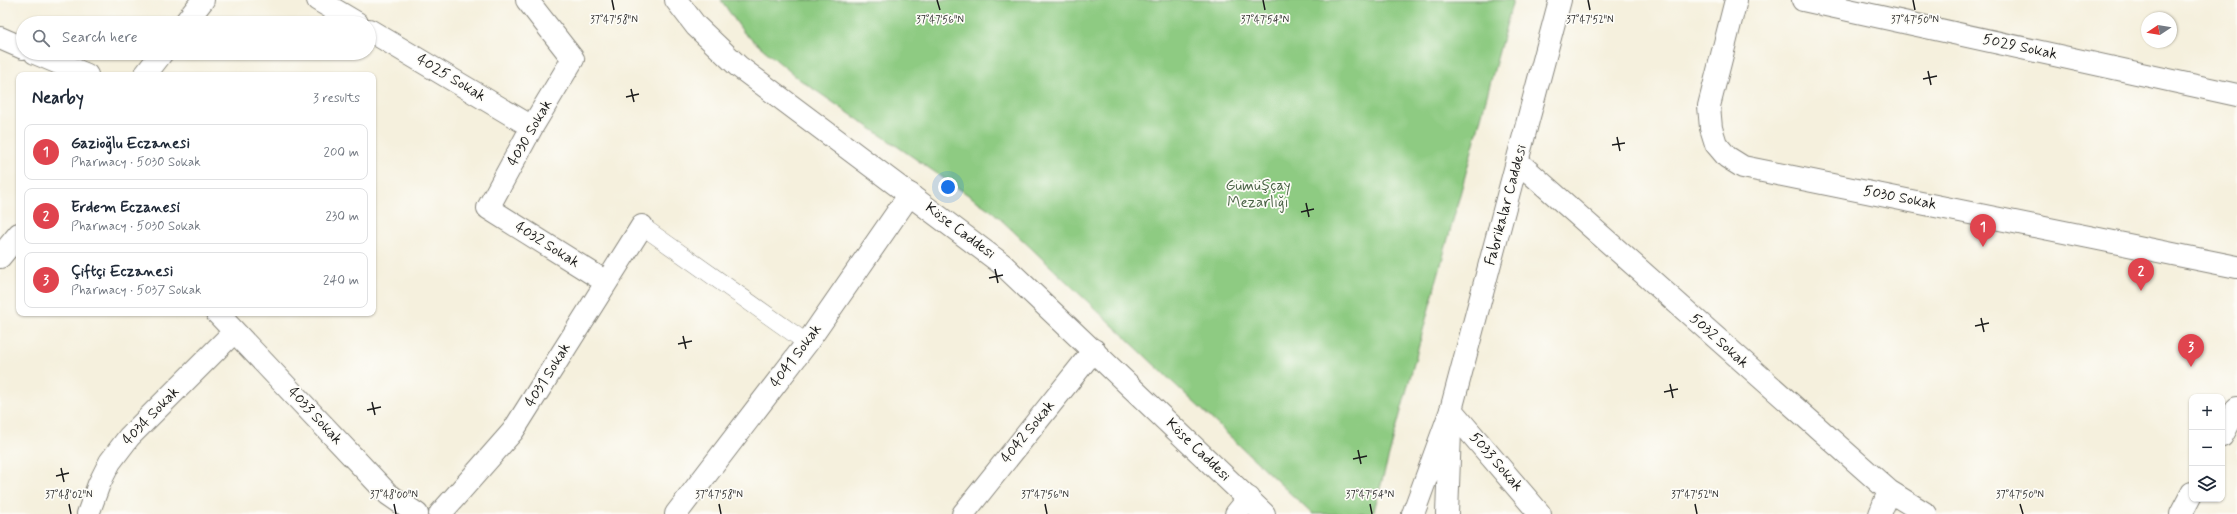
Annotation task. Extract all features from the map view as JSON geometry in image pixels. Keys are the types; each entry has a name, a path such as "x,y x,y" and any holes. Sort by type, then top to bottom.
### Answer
{"street":[{"path":"190,16 203,0"},
{"path":"318,0 345,16"},
{"name":"4030 Sokak","path":"488,208 532,127 573,59 527,0"},
{"name":"Köse Caddesi","path":"676,0 696,26 738,66 1002,264 1094,350 1243,506 1264,514"},
{"name":"Fabrikalar Caddesi","path":"1413,514 1451,410 1560,0"},
{"name":"5030 Sokak","path":"1736,0 1709,106 1710,128 1716,144 1727,157 1743,166 2237,267"},
{"name":"5029 Sokak","path":"1803,0 2237,95"},
{"name":"4025 Sokak","path":"376,34 532,127"},
{"path":"0,38 16,45"},
{"path":"52,60 80,72"},
{"path":"147,72 157,60"},
{"name":"5032 Sokak","path":"1518,162 1889,491 1926,514"},
{"name":"4041 Sokak","path":"676,514 807,343 910,194"},
{"name":"4032 Sokak","path":"488,208 606,282"},
{"name":"4031 Sokak","path":"440,514 512,431 642,226"},
{"path":"0,257 16,238"},
{"name":"4033 Sokak","path":"220,316 388,494 417,514"},
{"name":"4034 Sokak","path":"88,514 99,484 110,462 129,437 234,332"},
{"name":"4042 Sokak","path":"963,514 1094,350"},
{"path":"2225,430 2237,408"},
{"name":"Fabrikalar Caddesi","path":"1447,514 1451,410"},
{"name":"5033 Sokak","path":"1451,410 1540,514"},
{"path":"1880,514 1889,491"},
{"path":"2181,514 2189,499"}],"lane":[{"path":"642,226 807,343"}],"green space":[{"name":"Gümüşçay Mezarlığı","path":"721,0 1513,0 1373,514 1312,514 993,212 799,79 744,33"}],"place":[{"name":"Gazioğlu Eczanesi","path":"1983,247"},
{"name":"Erdem Eczanesi","path":"2141,291"},
{"name":"Çiftçi Eczanesi","path":"2191,367"}]}
